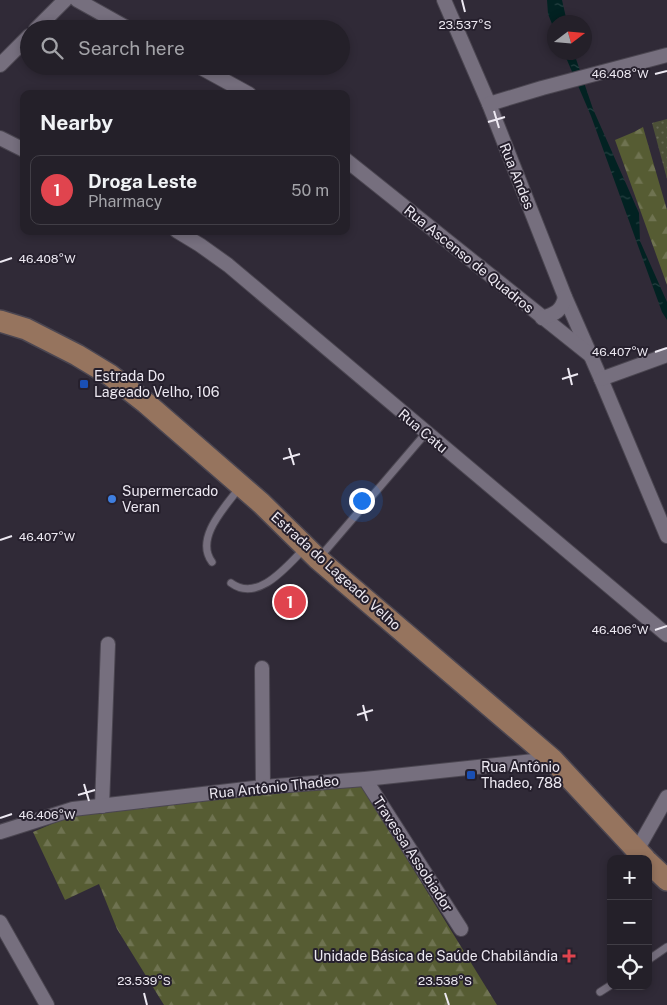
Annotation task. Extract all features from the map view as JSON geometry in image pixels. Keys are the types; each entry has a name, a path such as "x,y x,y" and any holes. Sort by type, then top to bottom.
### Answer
{"main road":[{"name":"Estrada do Lageado Velho","path":"0,321 26,329 77,355 110,375 146,403 241,486 312,553 552,759 641,855"},
{"name":"Estrada do Lageado Velho","path":"652,866 667,880"}],"street":[{"path":"45,20 65,0"},
{"path":"77,0 114,20"},
{"name":"Rua Andes","path":"444,0 489,104 565,297 667,536"},
{"path":"0,65 20,45"},
{"path":"489,104 667,55"},
{"path":"214,75 242,90"},
{"path":"0,138 20,148"},
{"name":"Rua Ascenso de Quadros","path":"350,163 592,357"},
{"name":"Rua Catu","path":"184,235 228,265 667,635"},
{"path":"542,318 556,313 562,308 565,297"},
{"path":"601,379 667,355"},
{"path":"102,806 108,644"},
{"path":"262,668 263,787"},
{"name":"Rua Antônio Thadeo","path":"0,832 73,809 263,787 365,779 552,759"},
{"name":"Travessa Assobiador","path":"365,779 461,929"},
{"path":"644,855 667,797"},
{"path":"0,922 47,1005"}],"lane":[{"path":"231,582 235,586 247,588 260,586 312,553 426,433"},
{"path":"212,562 207,556 206,546 210,530 241,486"},
{"path":"652,957 667,947"},
{"path":"600,992 607,988"}],"green space":[{"path":"643,127 667,210 667,285 615,140"},
{"path":"362,786 497,1005 164,1005 117,929 99,884 65,900 33,832 75,814 259,793"}],"shaded area":[{"path":"667,119 667,179 652,123"}],"water":[{"path":"547,0 562,0 565,15 548,14"},
{"path":"567,60 576,60 593,109 639,213 640,241 667,302 667,320 662,312 591,116"}],"place":[{"name":"Estrada Do Lageado Velho, 106","path":"84,384"},
{"name":"Supermercado Veran","path":"112,499"},
{"name":"Droga Leste","path":"290,602"},
{"name":"Rua Antônio Thadeo, 788","path":"471,775"},
{"name":"Unidade Básica de Saúde Chabilândia","path":"569,956"}]}
